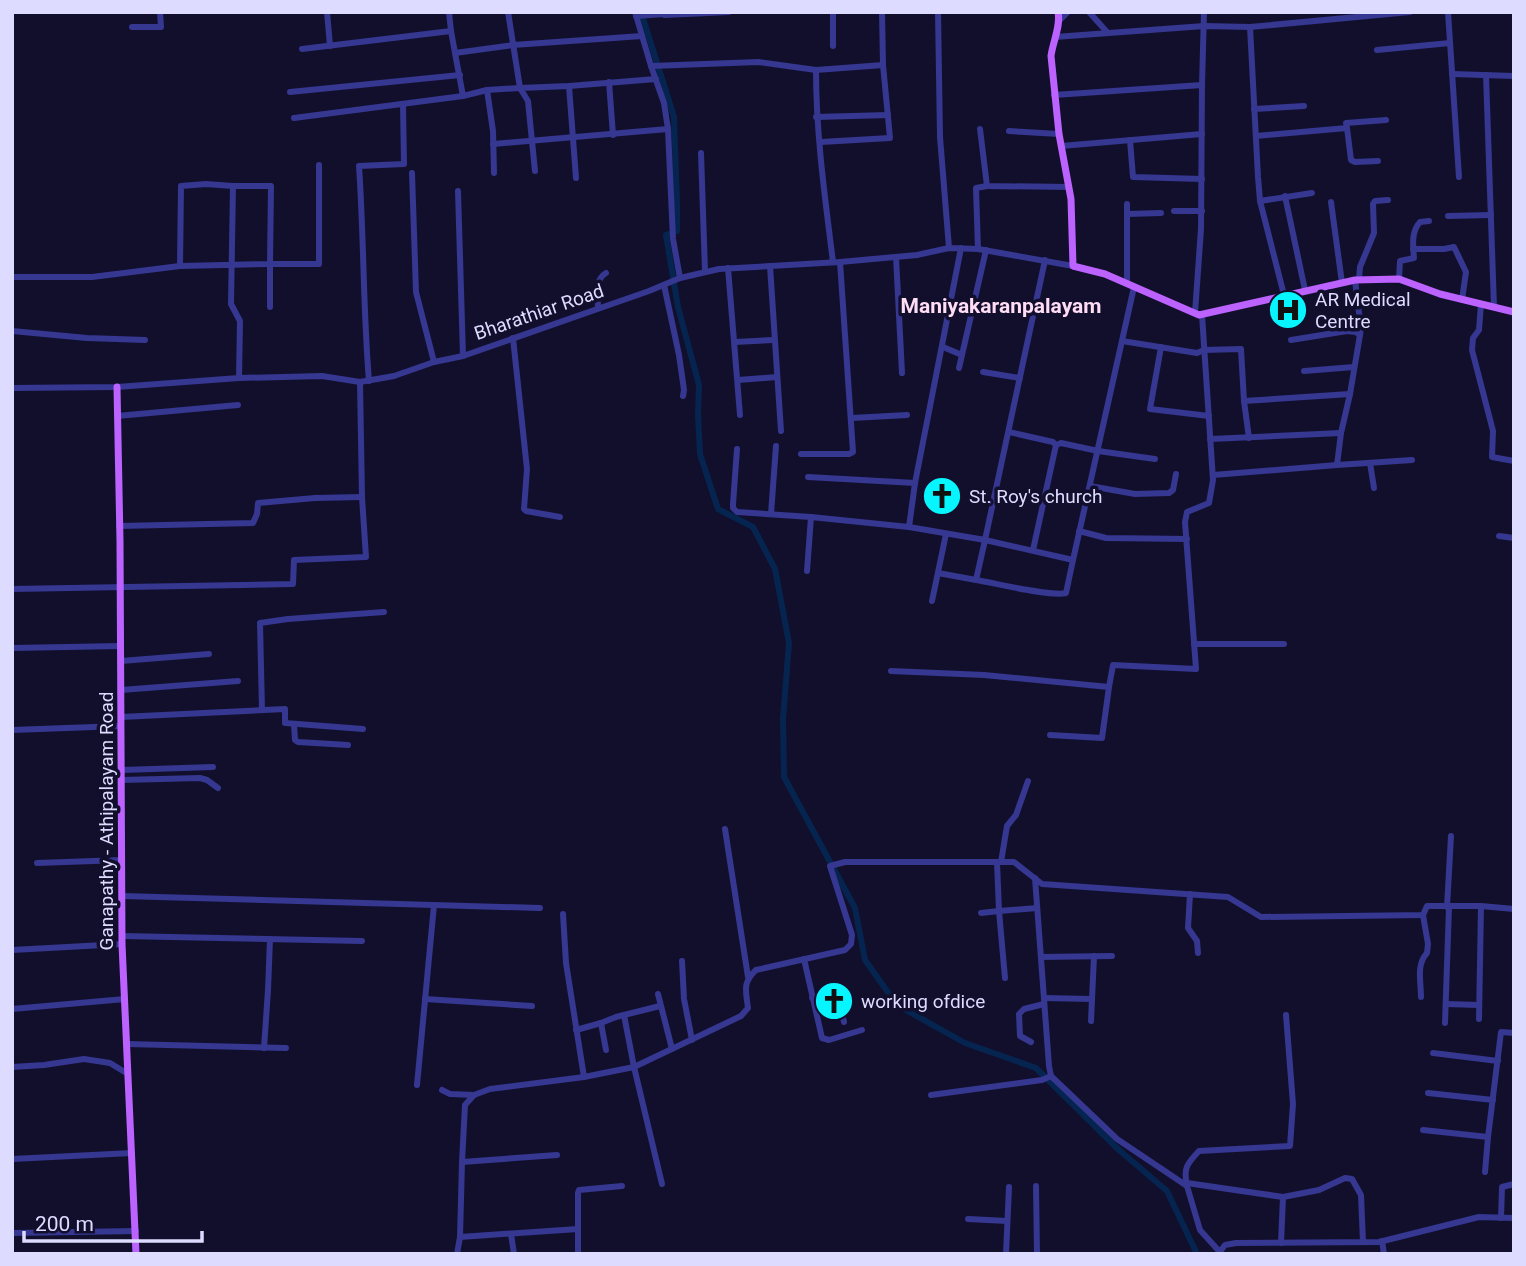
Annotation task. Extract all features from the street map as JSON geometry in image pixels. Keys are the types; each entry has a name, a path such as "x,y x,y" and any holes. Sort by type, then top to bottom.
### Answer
{"main road":[{"path":"1059,16 1051,55 1059,134 1071,199 1073,266"},
{"name":"Bharathiar Road","path":"1073,266 1105,274 1199,314"},
{"path":"1199,314 1357,280 1399,279 1440,294 1514,312"},
{"name":"Ganapathy - Athipalayam Road","path":"117,387 121,587 122,940 136,1254"}],"street":[{"path":"132,27 161,27 160,12"},
{"path":"327,12 330,46"},
{"path":"449,12 463,96"},
{"path":"508,12 520,88 528,101 534,171"},
{"path":"680,278 673,239 668,130 664,103 636,15 729,12"},
{"path":"833,12 833,46"},
{"path":"821,142 890,138 883,65 883,12"},
{"path":"938,12 940,137 949,248"},
{"path":"1059,16 1068,12"},
{"path":"1089,12 1107,33"},
{"path":"1050,735 1102,738 1113,665 1196,669 1185,516 1187,512 1209,503 1213,475 1204,350 1197,302 1202,211 1204,12"},
{"path":"1055,37 1204,26 1250,27 1410,12"},
{"path":"1448,12 1460,177"},
{"path":"1250,27 1260,201 1284,295"},
{"path":"302,49 451,31"},
{"path":"455,53 513,45 642,36"},
{"path":"1377,50 1450,43"},
{"path":"651,66 758,62 817,70 883,65"},
{"path":"801,454 853,452 837,262 822,173 817,117 817,70"},
{"path":"1452,74 1514,76"},
{"path":"290,92 460,75"},
{"path":"1486,75 1494,307"},
{"path":"294,118 463,96 487,90 656,79"},
{"path":"610,82 613,135"},
{"path":"1054,95 1202,85"},
{"path":"569,86 576,178"},
{"path":"487,90 493,131 494,173"},
{"path":"369,381 359,166 404,164 403,104"},
{"path":"1254,109 1304,106"},
{"path":"817,117 888,115"},
{"path":"1378,161 1351,160 1346,123 1386,120"},
{"path":"1256,136 1347,128"},
{"path":"980,129 987,186"},
{"path":"493,144 668,130"},
{"path":"1009,131 1059,134"},
{"path":"1061,146 1202,134"},
{"path":"1130,140 1133,177 1202,179"},
{"path":"701,153 705,271"},
{"path":"12,277 92,277 180,266 319,264 319,165"},
{"path":"412,173 416,292 434,362"},
{"path":"180,266 181,186 271,186 270,307"},
{"path":"233,186 231,304 240,321 239,378"},
{"path":"959,368 982,249 976,188 1069,187"},
{"path":"458,191 463,356"},
{"path":"1260,201 1312,193"},
{"path":"1285,196 1305,290"},
{"path":"1337,465 1361,329 1357,280 1374,233 1373,202 1388,200"},
{"path":"1331,202 1342,283"},
{"path":"938,573 1066,593 1122,341 1131,286 1127,204"},
{"path":"1174,211 1202,211"},
{"path":"1127,214 1161,213"},
{"path":"1448,216 1491,215"},
{"path":"1399,279 1400,263 1413,259 1414,234 1418,224 1429,221"},
{"path":"1413,249 1454,247 1466,272 1462,300"},
{"name":"Bharathiar Road","path":"12,388 117,387 239,378 322,376 369,381 463,356 680,278 728,268 896,257 949,248 982,249 1073,266"},
{"path":"909,527 915,483 961,248"},
{"path":"896,257 902,373"},
{"path":"976,580 1045,260"},
{"path":"770,266 781,431"},
{"path":"728,268 740,415"},
{"path":"598,308 598,280 606,273"},
{"path":"664,284 679,355 683,396"},
{"path":"1481,304 1479,330 1473,338 1472,350 1493,431 1492,457 1514,461"},
{"path":"12,331 145,340"},
{"path":"1291,340 1347,331 1360,335"},
{"path":"513,338 527,469 524,509 560,517"},
{"path":"735,342 774,340"},
{"path":"1122,341 1197,353 1204,350 1241,349 1249,438"},
{"path":"943,346 962,355"},
{"path":"1161,347 1150,409 1209,416"},
{"path":"1304,371 1354,367"},
{"path":"983,372 1020,378"},
{"path":"738,380 777,377"},
{"path":"12,589 293,584 294,560 366,557 360,382"},
{"path":"1244,401 1350,394"},
{"path":"117,416 238,405"},
{"path":"852,418 907,415"},
{"path":"1009,432 1056,445"},
{"path":"1210,439 1341,433"},
{"path":"1056,445 1061,443 1155,458"},
{"path":"1033,550 1056,445"},
{"path":"771,514 776,446"},
{"path":"737,449 733,508 737,512 909,527 985,540 1073,560"},
{"path":"1213,475 1412,460"},
{"path":"1370,463 1374,488"},
{"path":"1090,486 1135,494 1169,493 1173,490 1176,474"},
{"path":"808,477 915,483"},
{"path":"119,526 253,523 258,503 362,497"},
{"path":"807,570 811,517"},
{"path":"1079,531 1106,538 1187,539"},
{"path":"932,601 946,534"},
{"path":"1499,536 1514,538"},
{"path":"261,710 260,623 384,612"},
{"path":"1194,644 1284,644"},
{"path":"12,648 121,646"},
{"path":"121,662 209,654"},
{"path":"891,671 984,675 1109,687"},
{"path":"121,690 238,681"},
{"path":"12,730 285,709 285,723 363,729"},
{"path":"294,724 295,740 298,742 348,745"},
{"path":"122,770 213,767"},
{"path":"122,780 200,778 218,788"},
{"path":"1004,978 999,911 999,862 1007,826 1016,815 1028,781"},
{"path":"442,1090 450,1094 474,1095 490,1089 584,1077 634,1067 741,1016 748,1007 745,987 748,977 725,829"},
{"path":"1445,1023 1451,836"},
{"path":"37,863 122,860"},
{"path":"748,977 755,970 845,950 851,944 852,935 830,866 845,862 1014,862 1042,884 1228,897 1261,917 1423,915"},
{"path":"1035,878 1051,1076 1117,1139 1187,1184 1283,1196 1318,1190 1345,1178 1352,1179 1361,1195 1363,1242"},
{"path":"1189,894 1188,928 1198,941 1198,953"},
{"path":"122,896 540,908"},
{"path":"417,1085 434,905"},
{"path":"1421,997 1420,965 1421,959 1427,953 1428,943 1423,915 1427,906 1514,909"},
{"path":"1479,1018 1481,906"},
{"path":"981,913 1037,908"},
{"path":"563,914 566,963 584,1077"},
{"path":"264,1048 270,939"},
{"path":"12,950 122,940 270,939 362,942"},
{"path":"1091,1021 1094,956"},
{"path":"1041,957 1112,956"},
{"path":"804,959 821,1035 825,1040 862,1030"},
{"path":"682,961 684,999 692,1040"},
{"path":"658,993 672,1049"},
{"path":"812,998 838,995 844,1022"},
{"path":"12,1009 125,999"},
{"path":"425,999 532,1006"},
{"path":"1031,1042 1020,1036 1019,1014 1024,1009 1044,1001 1092,999"},
{"path":"1446,1004 1479,1005"},
{"path":"576,1030 660,1006"},
{"path":"1286,1014 1293,1104 1290,1146 1199,1151 1187,1164 1185,1174 1200,1230 1219,1252 1225,1245 1236,1243 1382,1241 1479,1217 1514,1218"},
{"path":"624,1015 662,1184"},
{"path":"601,1023 606,1050"},
{"path":"1485,1172 1501,1032 1514,1033"},
{"path":"127,1044 286,1048"},
{"path":"1433,1053 1498,1061"},
{"path":"12,1067 84,1059 110,1063 128,1074"},
{"path":"932,1095 1042,1080 1051,1076"},
{"path":"1428,1093 1493,1100"},
{"path":"457,1254 466,1105 474,1095"},
{"path":"1423,1130 1488,1137"},
{"path":"12,1159 132,1153"},
{"path":"462,1162 557,1155"},
{"path":"1501,1218 1502,1187 1514,1184"},
{"path":"578,1254 579,1190 622,1186"},
{"path":"1036,1186 1037,1254"},
{"path":"1006,1254 1009,1187"},
{"path":"1281,1243 1283,1196"},
{"path":"968,1219 1007,1221"},
{"path":"460,1237 578,1229"},
{"path":"12,1233 136,1231"},
{"path":"511,1234 514,1254"},
{"path":"1382,1241 1384,1254"}],"waterway":[{"path":"641,12 674,117 677,231 666,235 678,307 699,385 700,454 718,509 753,527 775,569 789,643 783,719 784,777 855,908 865,960 897,1005 965,1043 1036,1068 1119,1150 1167,1191 1197,1254"}],"place":[{"name":"AR Medical Centre","path":"1288,310"},
{"name":"St. Roy's church","path":"942,496"},
{"name":"working ofdice","path":"834,1001"}],"district":[{"name":"Maniyakaranpalayam","path":"1001,306"}]}
